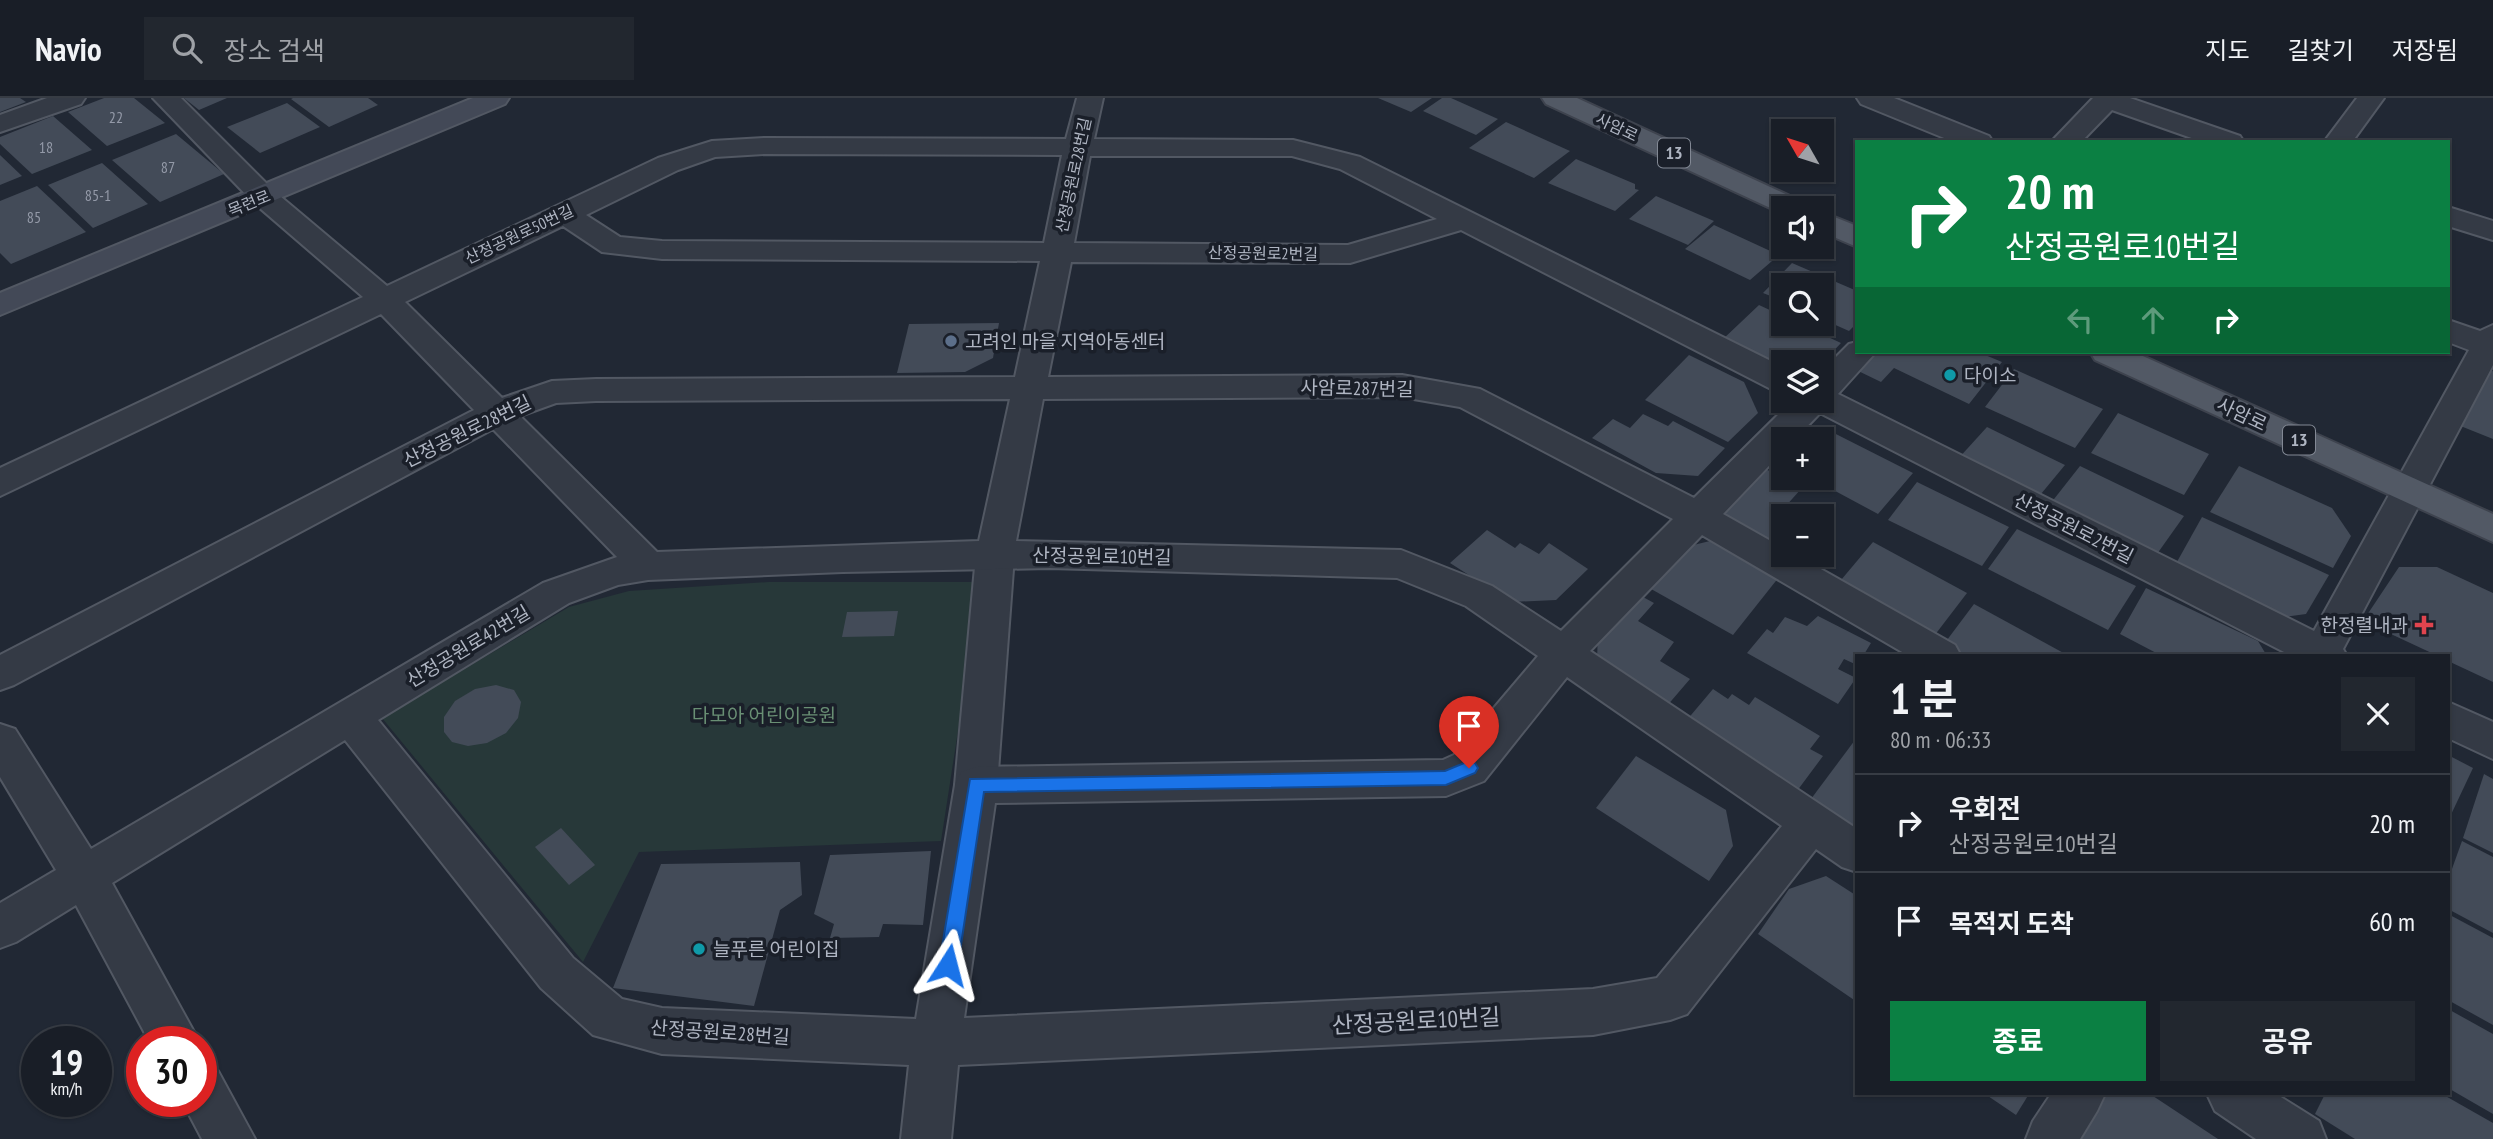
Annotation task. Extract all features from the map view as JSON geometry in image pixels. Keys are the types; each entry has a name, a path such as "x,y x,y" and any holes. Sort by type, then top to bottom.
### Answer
{"main road":[{"name":"목련로","path":"0,305 496,98"},
{"name":"사암로","path":"1555,98 1771,198"},
{"path":"1834,226 1855,236"},
{"name":"사암로","path":"2110,354 2493,529"}],"street":[{"path":"0,124 72,98"},
{"path":"166,98 264,197 383,298 649,566"},
{"name":"산정공원로28번길","path":"976,785 995,556 1027,387 1058,251 1076,148 1090,98"},
{"path":"1870,98 1974,140"},
{"path":"2067,140 2107,98 2224,140"},
{"path":"2340,140 2371,98"},
{"name":"산정공원로50번길","path":"0,483 563,213 668,164 712,149 764,146 1076,148"},
{"path":"1076,148 1293,148 1321,153 1350,163 1771,375"},
{"name":"산정공원로28번길","path":"563,213 613,246 638,248 1058,251"},
{"path":"2450,217 2493,231"},
{"name":"산정공원로2번길","path":"1058,251 1350,254 1464,220"},
{"path":"2324,654 2491,343 2450,331"},
{"path":"1834,379 1858,354"},
{"name":"사암로287번길","path":"1027,387 1402,386 1468,397 1698,516 1938,654"},
{"name":"산정공원로28번길","path":"0,674 496,413 552,392 1027,387"},
{"name":"산정공원로2번길","path":"1834,406 2321,654"},
{"path":"926,1139 936,1043 976,785 1446,778 1469,768 1563,654 1800,413"},
{"name":"산정공원로42번길","path":"0,927 556,593 614,572 649,566 843,558 995,556"},
{"name":"산정공원로10번길","path":"995,556 1266,558 1401,564 1479,596 1810,824 1855,852"},
{"name":"산정공원로28번길","path":"350,716 557,973 610,1019 662,1031 936,1043"},
{"path":"2450,720 2493,742"},
{"path":"0,741 84,876 168,1026"},
{"name":"산정공원로10번길","path":"936,1043 1592,1012 1670,999 1810,824"},
{"path":"2052,1139 2079,1095"},
{"path":"2234,1095 2301,1139"},
{"path":"217,1116 230,1139"}],"green space":[{"name":"다모아 어린이공원","path":"769,582 981,582 941,841 639,852 583,962 382,718 569,607 629,591"}],"building":[{"path":"0,98 20,98 26,102 0,112"},
{"path":"104,98 134,98 165,123 107,146 68,112"},
{"path":"184,98 227,98 199,110"},
{"path":"368,98 378,105 329,127 291,99"},
{"path":"1378,98 1432,98 1411,112"},
{"path":"1442,98 1451,98 1498,119 1476,135 1423,111"},
{"path":"287,103 320,127 260,153 227,127"},
{"path":"53,116 92,150 32,174 0,144 0,137"},
{"path":"1506,122 1570,151 1534,178 1469,148"},
{"path":"176,134 224,174 160,202 112,160"},
{"path":"0,155 22,176 0,185"},
{"path":"1576,159 1635,184 1635,189 1639,190 1615,211 1548,183"},
{"path":"102,163 148,204 93,228 48,185"},
{"path":"37,186 86,232 11,264 0,253 0,201"},
{"path":"1656,196 1714,221 1688,245 1629,219"},
{"path":"1714,225 1771,251 1771,259 1774,259 1750,280 1685,249"},
{"path":"1792,263 1815,273 1782,273"},
{"path":"1834,281 1855,290 1855,325 1849,331 1834,324"},
{"path":"1771,285 1771,296 1763,293"},
{"path":"1759,305 1771,310 1771,336 1826,336 1841,343 1834,350 1771,350 1771,366 1721,341"},
{"name":"고려인 마을 지역아동센터","path":"999,323 993,358 965,372 897,373 909,324"},
{"name":"다이소","path":"1863,354 1983,354 2002,362 1969,404 1894,368 1881,382 1850,367"},
{"path":"1689,355 1744,382 1758,413 1728,442 1645,400"},
{"path":"2014,369 2103,409 2075,448 1985,407"},
{"path":"2493,371 2493,439 2453,423 2489,372"},
{"path":"2118,413 2209,454 2184,495 2091,453"},
{"path":"1643,414 1668,426 1673,421 1725,448 1698,476 1656,473 1592,438 1613,419 1630,428"},
{"path":"1987,427 2065,465 2036,500 1957,460"},
{"path":"1834,433 1913,473 1878,514 1833,490"},
{"path":"1758,465 1771,472 1771,490 1800,490 1788,504 1771,504 1771,547 1726,523 1720,505"},
{"path":"2080,466 2184,516 2152,561 2047,508"},
{"path":"2239,466 2332,508 2351,536 2333,568 2210,512"},
{"path":"1917,482 2009,527 1982,566 1888,520"},
{"path":"2202,517 2329,575 2306,614 2276,618 2173,569"},
{"path":"2017,529 2136,586 2108,630 1988,569"},
{"path":"1487,530 1515,548 1520,543 1539,554 1549,543 1588,569 1556,600 1511,602 1450,563"},
{"path":"1710,541 1779,577 1733,635 1644,585 1677,549"},
{"path":"1873,542 1967,593 1931,640 1836,586"},
{"path":"2399,567 2437,567 2493,593 2493,682 2450,662 2450,654 2434,654 2363,621"},
{"path":"2146,588 2258,641 2266,654 2158,654 2120,634"},
{"path":"1632,591 1654,603 1638,621 1674,642 1660,661 1690,679 1666,707 1597,663 1598,627"},
{"path":"1974,604 2065,654 1953,654 1941,648"},
{"path":"898,611 894,636 842,637 847,612"},
{"path":"1818,616 1871,643 1864,654 1855,654 1855,664 1844,659 1838,669 1855,679 1838,704 1747,653 1767,629 1773,633 1785,617 1807,626"},
{"path":"496,685 514,690 521,702 518,718 506,733 487,743 468,746 452,742 444,732 444,717 455,701 475,689"},
{"path":"1713,689 1728,699 1732,694 1749,705 1755,697 1820,736 1810,749 1823,756 1797,791 1686,721"},
{"path":"1855,740 1855,826 1811,799"},
{"path":"1636,756 1726,810 1733,846 1709,881 1596,808"},
{"path":"2450,756 2473,768 2450,817"},
{"path":"2484,774 2493,779 2493,853 2463,838"},
{"path":"561,828 595,865 569,885 535,847"},
{"path":"2462,841 2493,857 2493,933 2450,910 2450,874"},
{"path":"931,851 923,925 883,924 879,937 830,938 834,924 814,914 830,855"},
{"name":"늘푸른 어린이집","path":"800,862 802,895 780,910 754,1006 613,988 661,864"},
{"path":"1826,876 1855,895 1855,1001 1758,934 1789,889"},
{"path":"2450,915 2493,938 2493,1025 2450,1001"},
{"path":"2450,1010 2493,1034 2493,1114 2450,1089"},
{"path":"1986,1095 2028,1095 2016,1115"},
{"path":"2100,1095 2127,1095 2153,1096 2218,1139 2071,1139"},
{"path":"2324,1095 2444,1095 2493,1123 2493,1139 2355,1139 2315,1114"}],"place":[{"name":"고려인 마을 지역아동센터","path":"951,341"},
{"name":"다이소","path":"1950,375"},
{"name":"한정렬내과","path":"2424,625"},
{"name":"늘푸른 어린이집","path":"699,949"}],"route":[{"path":"948,965 976,785 1446,778 1469,768"}]}
